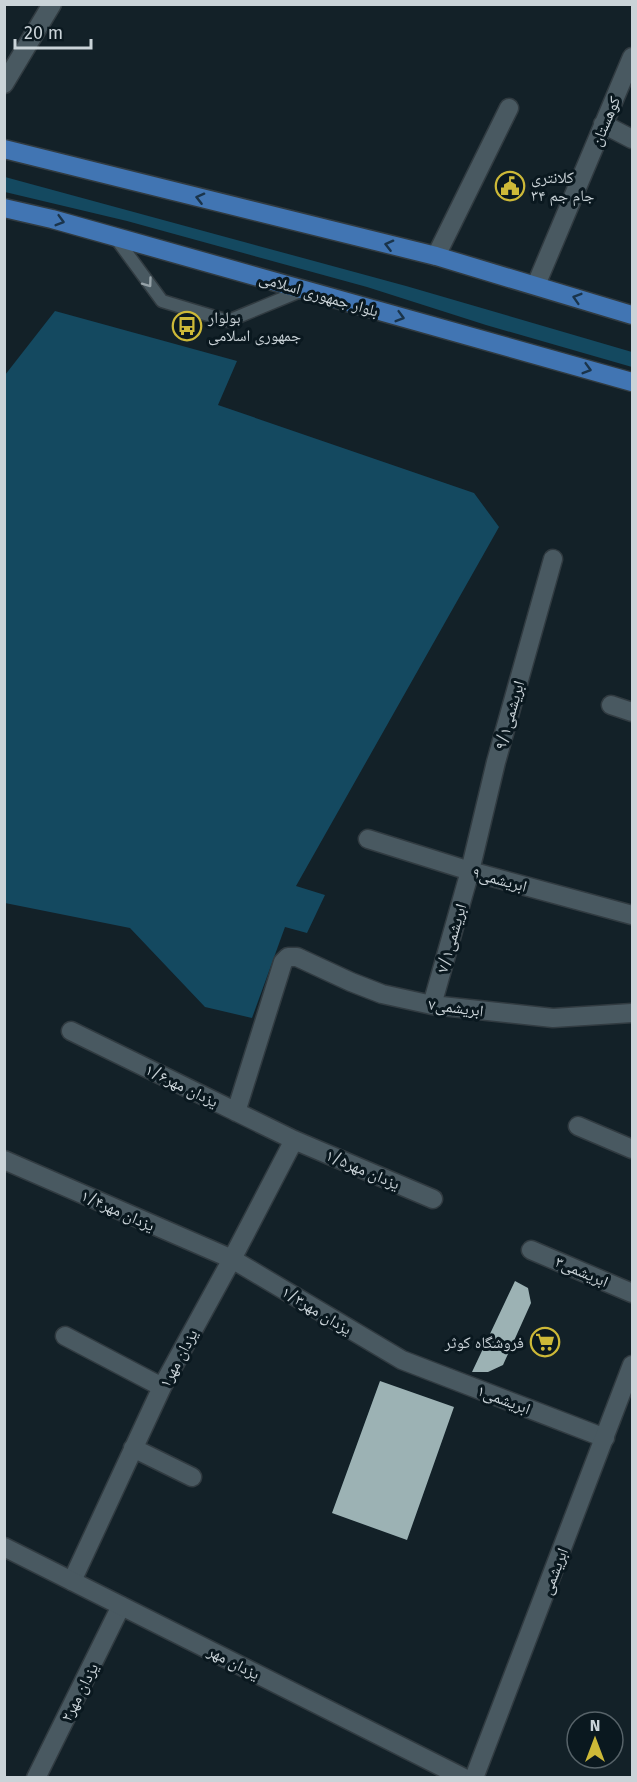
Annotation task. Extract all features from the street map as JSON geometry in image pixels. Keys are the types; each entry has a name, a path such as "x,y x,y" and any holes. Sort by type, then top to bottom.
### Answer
{"main road":[{"path":"4,148 436,256 633,315"},
{"name":"بلوار جمهوری اسلامی","path":"4,208 633,382"}],"street":[{"path":"4,84 51,4"},
{"name":"کوهستان","path":"536,285 633,57"},
{"path":"436,256 509,108"},
{"path":"603,124 633,139"},
{"name":"۹/۱ابریشمی","path":"470,872 496,762 553,559"},
{"path":"611,705 633,712"},
{"name":"ابریشمی۹","path":"368,839 470,872 633,915"},
{"name":"ابریشمی۷/۱","path":"432,1005 470,872"},
{"name":"ابریشمی۷","path":"236,1112 283,962 288,957 297,957 351,982 382,993 432,1005 553,1018 633,1013"},
{"name":"۱/۶یزدان مهر","path":"71,1031 294,1140"},
{"path":"578,1126 633,1149"},
{"name":"۱/۵یزدان مهر","path":"294,1140 433,1198"},
{"name":"یزدان مهر۱","path":"72,1581 162,1386 294,1140"},
{"name":"۱/۴یزدان مهر","path":"4,1160 232,1259"},
{"name":"ابریشمی۳","path":"531,1250 633,1293"},
{"name":"۱/۳یزدان مهر","path":"232,1259 402,1360"},
{"path":"65,1336 162,1386"},
{"name":"ابریشمی۱","path":"402,1360 605,1438"},
{"name":"ابریشمی","path":"474,1778 633,1365"},
{"path":"134,1448 192,1477"},
{"name":"یزدان مهر","path":"4,1547 464,1778"},
{"name":"یزدان مهر۲","path":"36,1778 122,1606"}],"lane":[{"path":"115,237 162,301 228,321 303,290"}],"shaded area":[{"path":"5,177 406,286 632,352 632,367 486,325 367,287 127,221 5,192"},
{"path":"55,311 237,361 218,405 474,493 499,527 296,886 325,895 307,933 285,927 252,1018 205,1007 130,928 5,903 5,375"}],"building":[{"path":"515,1281 528,1288 531,1303 503,1365 488,1372 472,1372"},
{"path":"380,1381 454,1407 407,1540 332,1513"}],"place":[{"name":"کلانتری ۳۴ جام جم","path":"510,186"},
{"name":"بولوار جمهوری اسلامی","path":"187,326"},
{"name":"فروشگاه کوثر","path":"545,1342"}]}
